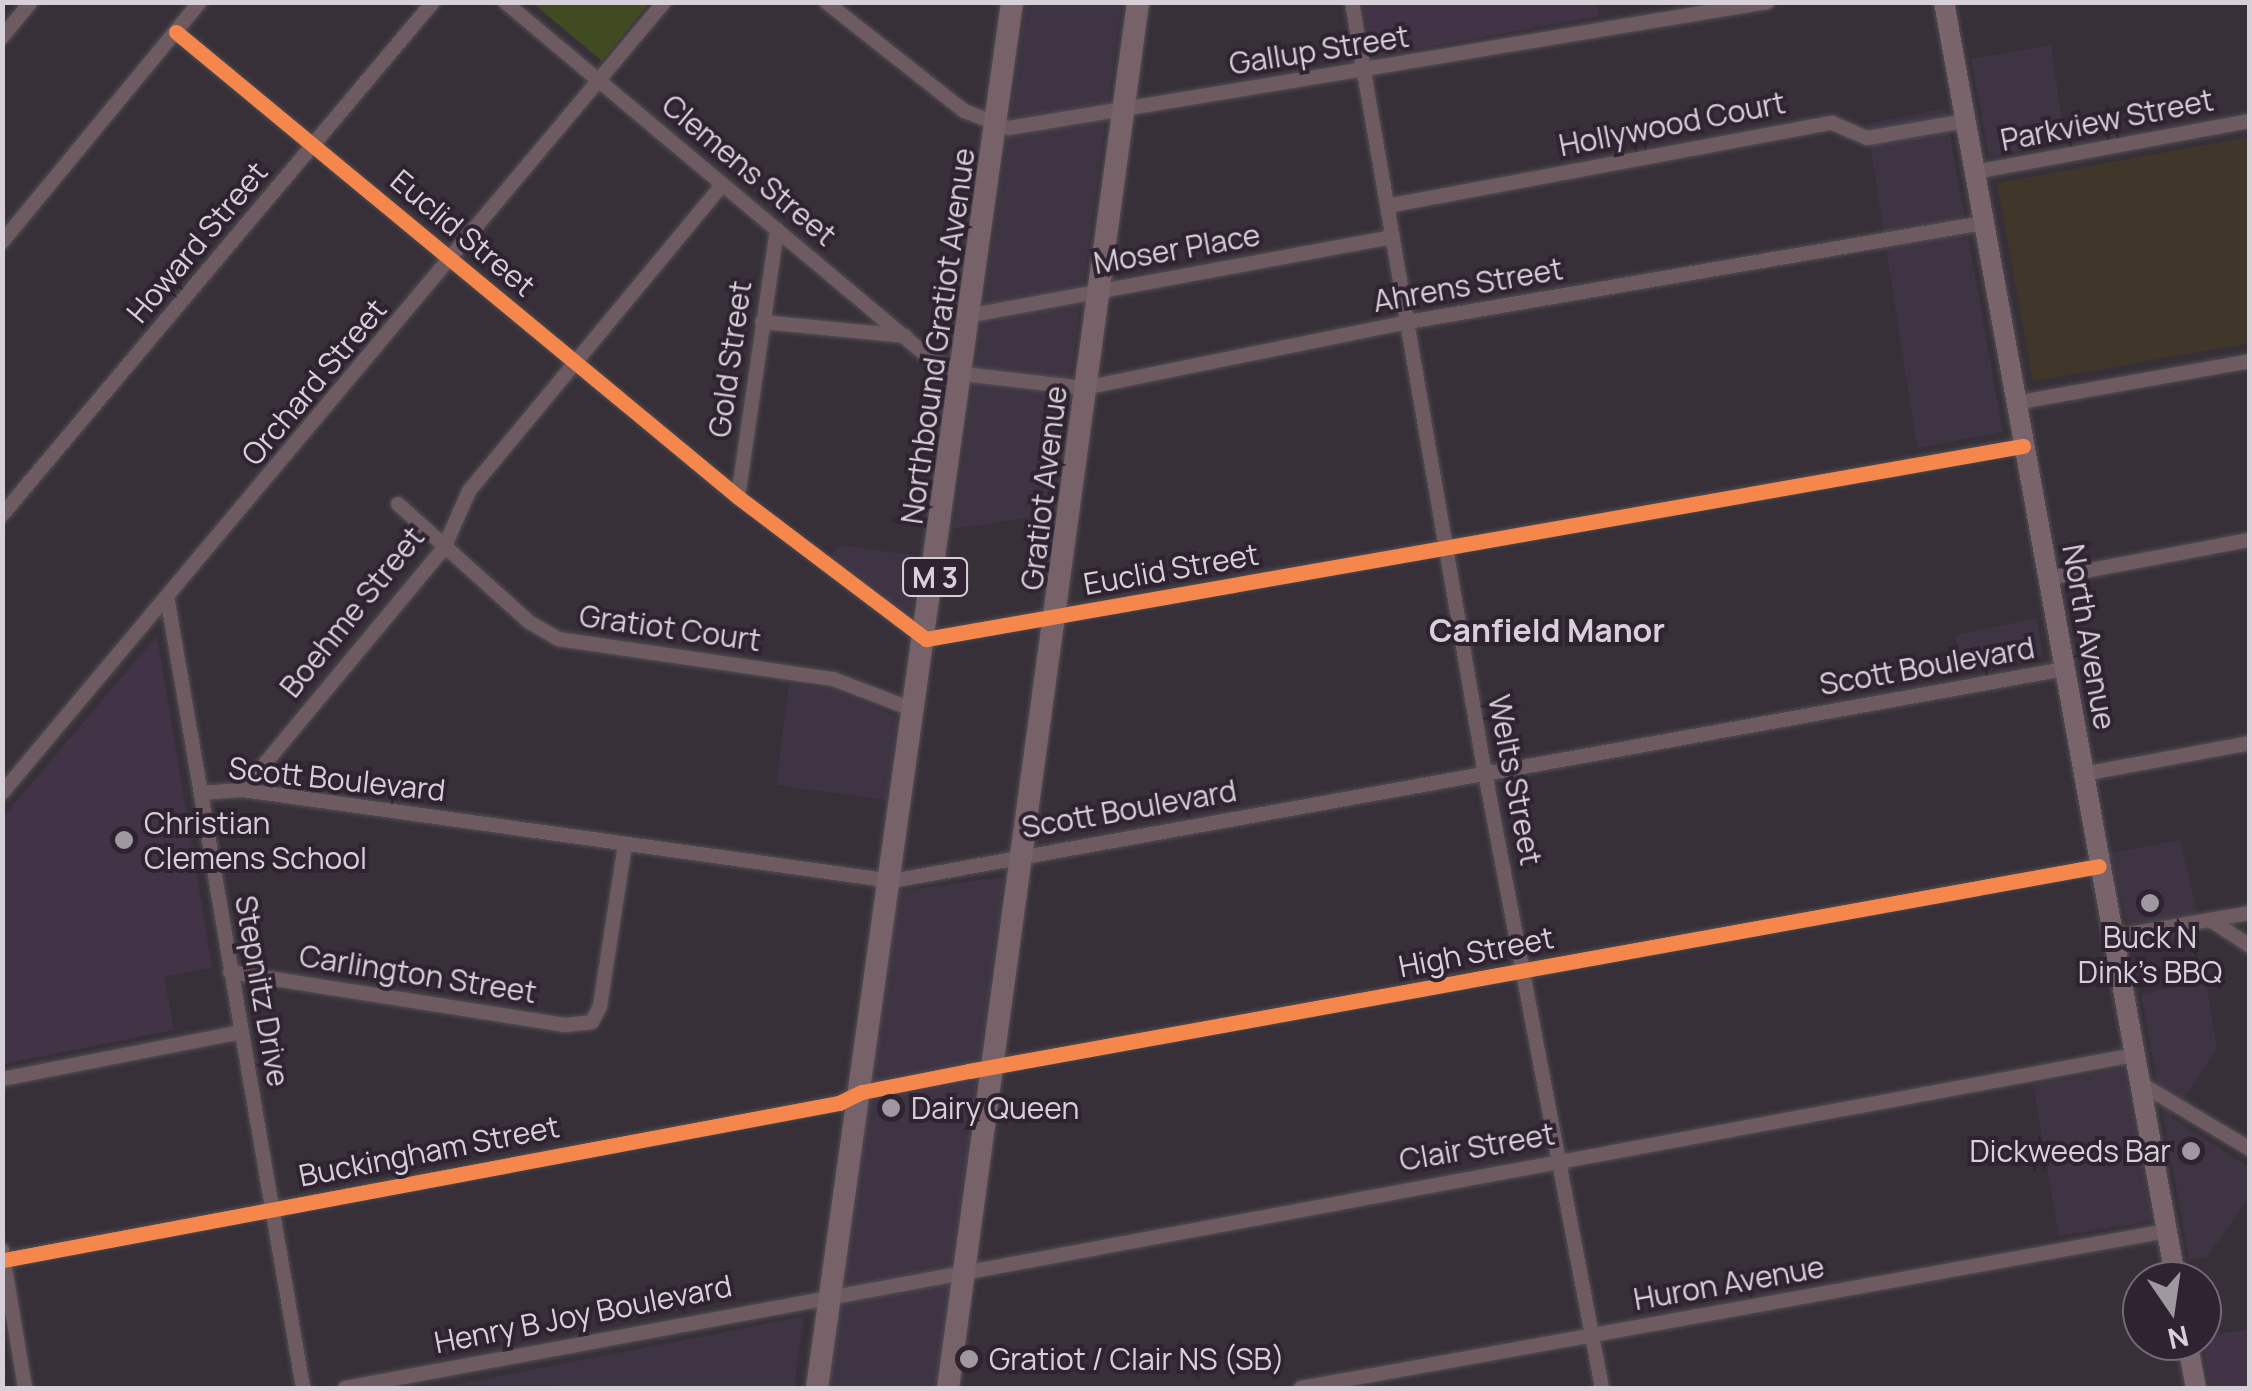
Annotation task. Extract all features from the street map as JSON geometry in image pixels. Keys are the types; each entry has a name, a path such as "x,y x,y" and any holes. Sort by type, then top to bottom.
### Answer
{"main road":[{"name":"Northbound Gratiot Avenue","path":"831,1294 972,315 1012,2"},
{"name":"Gratiot Avenue","path":"948,1388 1138,2"},
{"name":"North Avenue","path":"1944,2 2172,1261"},
{"name":"M 3","path":"817,1388 831,1294"},
{"path":"2191,1361 2196,1388"}],"street":[{"path":"2,37 31,2"},
{"path":"2,242 200,2"},
{"name":"Howard Street","path":"2,516 432,2"},
{"name":"Clemens Street","path":"505,2 932,360 963,374"},
{"name":"Orchard Street","path":"2,793 168,602 664,2"},
{"path":"826,2 964,111 997,127"},
{"name":"Welts Street","path":"1352,2 1484,772 1602,1388"},
{"name":"Gallup Street","path":"997,127 1364,71 1768,2"},
{"name":"Euclid Street","path":"176,32 738,497 926,639 2023,446"},
{"name":"Hollywood Court","path":"1388,206 1832,123 1867,138 1965,121"},
{"name":"Parkview Street","path":"1974,172 2250,121"},
{"name":"Boehme Street","path":"243,790 444,548 469,492 722,186"},
{"name":"Ahrens Street","path":"963,374 1084,388 1408,322 1983,223"},
{"name":"Gold Street","path":"738,497 778,230"},
{"name":"Moser Place","path":"972,315 1393,237"},
{"path":"762,322 906,336"},
{"path":"2015,403 2250,361"},
{"name":"Gratiot Court","path":"398,504 444,548 558,639 833,679 914,710"},
{"path":"2048,578 2250,540"},
{"name":"Stepnitz Drive","path":"168,602 303,1388"},
{"name":"Scott Boulevard","path":"201,793 243,790 892,881 2064,669"},
{"path":"2083,774 2250,743"},
{"name":"Carlington Street","path":"230,972 565,1024 596,1016 625,844"},
{"name":"High Street","path":"862,1092 2100,866"},
{"path":"2112,937 2250,913"},
{"path":"2210,920 2250,946"},
{"path":"2,1079 240,1032"},
{"name":"Clair Street","path":"831,1294 2134,1055"},
{"path":"2138,1082 2250,1149"},
{"name":"Buckingham Street","path":"3,1255 840,1103 862,1092"},
{"name":"Huron Avenue","path":"1302,1388 2167,1231"},
{"path":"3,1255 25,1388"},
{"name":"Henry B Joy Boulevard","path":"345,1388 831,1294"}],"shaded area":[{"path":"1026,3 1122,3 1052,514 953,529"},
{"path":"1363,3 1596,3 1599,16 1373,57"},
{"path":"2051,45 2065,142 1989,157 1971,59"},
{"path":"1945,108 2003,432 1917,448 1867,124"},
{"path":"2249,137 2249,343 2033,381 1997,183"},
{"path":"838,545 919,556 911,620 831,559"},
{"path":"2037,618 2043,655 1962,671 1956,635"},
{"path":"157,636 212,968 164,976 174,1030 3,1064 3,817"},
{"path":"789,683 837,690 897,717 886,800 776,785"},
{"path":"2181,840 2197,914 2128,925 2110,853"},
{"path":"1004,877 936,1388 828,1388 898,891"},
{"path":"2206,981 2217,1049 2171,1117 2250,1168 2249,1197 2208,1256 2189,1260 2141,994"},
{"path":"2124,1068 2152,1221 2059,1236 2033,1085"},
{"path":"804,1316 794,1388 455,1385"},
{"path":"2249,1329 2249,1388 2210,1388 2206,1361 2222,1361 2222,1334"}],"green space":[{"path":"533,3 649,3 602,61"}],"cycle path":[{"path":"176,32 738,497 926,639 2023,446"},
{"path":"4,1260 839,1103 862,1092 969,1071 2099,866"}],"place":[{"name":"Christian Clemens School","path":"124,840"},
{"name":"Buck N Dink's BBQ","path":"2150,903"},
{"name":"Dairy Queen","path":"891,1108"},
{"name":"Dickweeds Bar","path":"2191,1151"},
{"name":"Gratiot / Clair NS (SB)","path":"969,1359"}],"district":[{"name":"Canfield Manor","path":"1547,630"}]}
